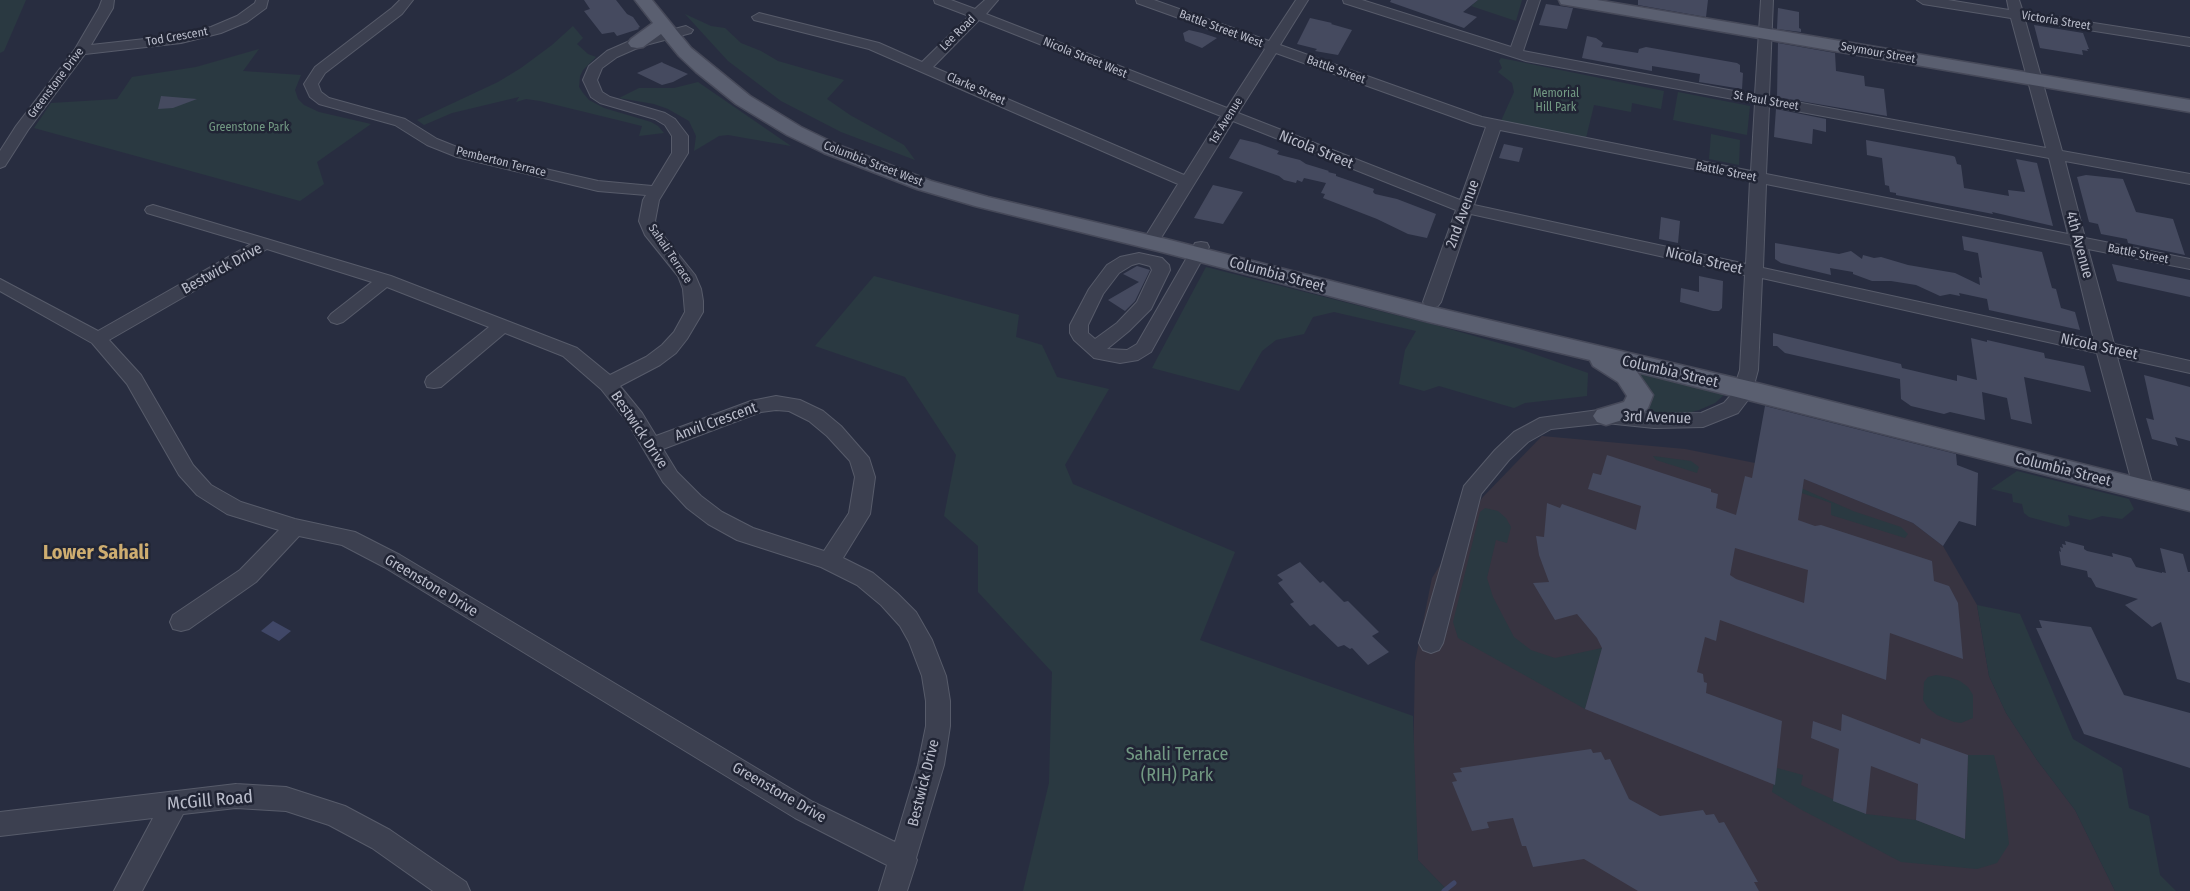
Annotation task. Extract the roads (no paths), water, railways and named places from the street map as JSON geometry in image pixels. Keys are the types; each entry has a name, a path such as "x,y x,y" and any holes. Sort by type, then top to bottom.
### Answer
{"main road":[{"name":"Columbia Street West","path":"643,0 673,30 702,68 744,100 794,131 831,149 874,167 957,195 1152,239"},
{"name":"Columbia Street West","path":"660,0 673,30"},
{"name":"Seymour Street","path":"1566,0 2190,106"},
{"path":"637,43 673,30"},
{"name":"Columbia Street","path":"1152,239 1432,302 2141,482 2190,502"},
{"name":"Columbia Street","path":"1199,250 1392,304 1586,352 1746,383"},
{"path":"1586,352 1627,376 1640,395 1639,402 1633,408 1606,416"},
{"name":"Columbia Street","path":"2141,482 2190,486"}],"street":[{"name":"Greenstone Drive","path":"0,163 21,129 81,50 106,8 108,0"},
{"name":"Tod Crescent","path":"81,50 181,39 216,30 242,19 261,5 262,0"},
{"name":"Pemberton Terrace","path":"408,0 397,12 320,70 311,84 315,94 324,101 400,122 432,142 462,154 598,186 656,191"},
{"name":"Nicola Street West","path":"940,0 1230,115"},
{"name":"Lee Road","path":"925,67 992,0"},
{"name":"Battle Street West","path":"1142,0 1272,47"},
{"name":"1st Avenue","path":"1152,239 1302,0"},
{"name":"St Paul Street","path":"1349,0 1531,58 2190,180"},
{"path":"1516,53 1534,0"},
{"path":"1746,383 1767,0"},
{"name":"Victoria Street","path":"1923,0 2190,42"},
{"name":"4th Avenue","path":"2013,0 2056,156 2141,482"},
{"name":"Clarke Street","path":"759,17 874,46 1187,182"},
{"name":"Sahali Terrace","path":"608,384 653,362 681,335 694,312 692,288 686,275 651,231 647,221 648,209 656,191 680,153 680,136 676,128 660,116 605,100 596,94 590,80 596,66 612,54 637,43"},
{"name":"Battle Street","path":"1272,47 1478,121 1494,125 2190,264"},
{"name":"Nicola Street","path":"1230,115 1466,208 2190,366"},
{"name":"2nd Avenue","path":"1432,302 1494,125"},
{"path":"153,210 265,243"},
{"name":"Bestwick Drive","path":"98,339 265,243 385,280 570,352 608,384 635,418 650,446 681,490 715,518 745,534 829,561 865,579 889,599 908,619 924,647 935,678 938,726 931,764 904,860 893,891"},
{"path":"1093,348 1103,343 1123,327 1146,305 1161,273 1157,262 1143,259 1132,259 1122,262 1111,271 1095,293 1078,328 1080,336 1093,348 1101,354 1120,358 1131,356 1144,348 1199,250"},
{"path":"337,318 385,280"},
{"name":"Greenstone Drive","path":"0,284 98,339 134,380 186,470 204,490 234,508 295,527 347,538 392,561 804,810 904,860"},
{"path":"434,382 503,325"},
{"name":"3rd Avenue","path":"1431,643 1471,491 1502,455 1521,437 1547,423 1606,416 1654,421 1703,420 1731,408 1741,396 1746,383"},
{"name":"Anvil Crescent","path":"650,446 758,406 776,403 793,405 816,416 840,436 859,458 865,477 859,514 829,561"},
{"path":"181,622 248,576 295,527"},
{"name":"McGill Road","path":"0,824 236,796 286,799 336,815 381,839 456,891"},
{"path":"128,891 175,804"}],"water":[{"path":"273,621 291,631 279,641 261,631"}],"waterway":[{"path":"1444,891 1454,883"}],"district":[{"name":"Lower Sahali","path":"96,553"}],"park label":[{"name":"Memorial Hill Park","path":"1556,101"},
{"name":"Greenstone Park","path":"249,128"},
{"name":"Sahali Terrace (RIH) Park","path":"1177,765"}]}
